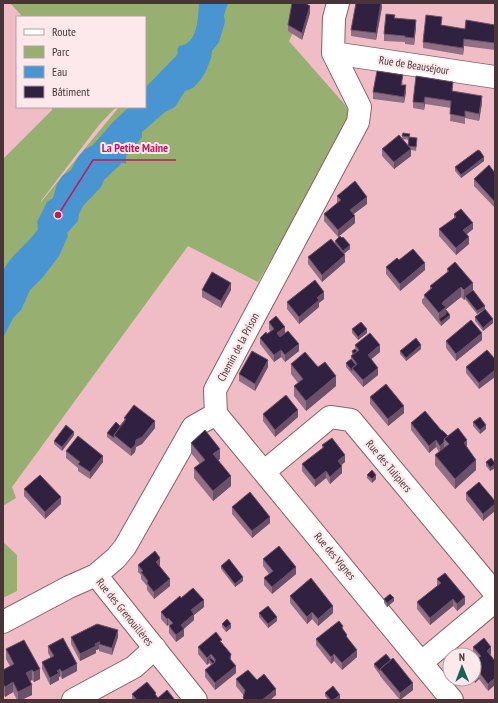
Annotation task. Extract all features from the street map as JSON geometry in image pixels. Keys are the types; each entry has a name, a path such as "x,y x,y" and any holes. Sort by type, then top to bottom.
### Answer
{"street":[{"name":"Chemin de la Prison","path":"216,414 215,390 358,122 360,107 333,53 334,18 338,3"},
{"name":"Rue de Beauséjour","path":"333,53 495,77"},
{"name":"Rue des Vignes","path":"216,414 452,700"},
{"path":"3,622 69,587 96,575 116,558 125,547 193,427 216,414"},
{"name":"Rue des Tulipiers","path":"264,471 330,417 351,420 495,593"},
{"name":"Rue des Grenouillères","path":"96,575 196,700"},
{"path":"422,662 495,601"},
{"name":"Rue des Grenouillères","path":"73,700 134,667 155,648"}],"green space":[{"path":"10,3 308,3 289,41 346,106 352,118 258,282 188,246 12,487 16,498 3,506 3,159 52,110 52,108 115,108 99,125 41,202 118,108 146,108 146,16 22,16"},
{"path":"3,542 17,555 17,591 3,598"}],"water":[{"path":"199,3 228,3 224,15 225,22 219,42 212,51 206,71 201,79 193,88 185,91 175,107 165,112 142,132 142,137 126,156 126,164 122,163 104,180 101,187 83,206 79,214 78,221 67,233 68,236 59,256 43,277 30,290 21,310 13,318 3,338 2,291 3,274 7,264 38,229 37,222 47,202 53,198 57,184 62,176 71,170 78,157 84,150 93,145 112,123 128,108 146,108 146,87 176,56 179,46 190,41 196,29"}],"building":[{"path":"292,3 305,3 310,6 302,33 288,25"},
{"path":"356,3 381,3 376,33 351,30"},
{"path":"386,14 395,15 394,18 416,20 414,38 384,34"},
{"path":"426,15 442,17 441,25 465,29 466,20 495,25 495,43 464,39 463,48 423,42"},
{"path":"377,71 403,75 401,85 406,85 404,97 373,92"},
{"path":"416,76 453,82 452,91 482,96 479,114 465,111 465,117 450,114 451,101 425,97 424,103 413,102"},
{"path":"403,133 410,134 409,137 402,136"},
{"path":"399,135 411,149 394,162 382,149"},
{"path":"409,137 417,138 416,147 408,146"},
{"path":"478,150 484,157 461,175 455,167"},
{"path":"489,165 495,173 495,202 474,179"},
{"path":"355,181 367,197 350,210 355,216 338,230 324,214 341,200 337,196"},
{"path":"461,209 473,223 463,230 469,237 456,248 439,229 456,217 454,214"},
{"path":"340,236 342,238 343,237 350,245 343,251 335,241"},
{"path":"331,239 345,255 322,275 308,257"},
{"path":"413,249 425,263 400,284 386,267 397,258 399,260"},
{"path":"455,262 473,283 464,290 461,287 443,302 442,304 446,307 439,313 424,295 432,288 430,286 449,271 447,269"},
{"path":"212,272 231,283 221,301 202,290"},
{"path":"315,280 324,292 317,298 319,300 299,317 287,302"},
{"path":"473,290 485,306 477,311 465,296"},
{"path":"485,309 493,319 483,328 475,317"},
{"path":"446,310 450,315 441,322 439,319 446,314"},
{"path":"276,316 285,327 277,333 280,337 288,331 299,344 285,355 281,350 274,355 260,338 266,332 267,334 274,329 269,322"},
{"path":"471,320 482,333 456,354 446,341"},
{"path":"361,322 367,329 358,337 352,329"},
{"path":"370,333 380,345 368,355 378,368 363,380 352,368 357,364 351,356 359,350 355,345"},
{"path":"416,338 421,345 406,358 400,351"},
{"path":"355,349 357,351 354,354 352,351"},
{"path":"487,350 495,359 495,370 479,383 466,367"},
{"path":"252,351 268,360 255,384 239,374"},
{"path":"305,352 318,367 325,362 336,376 306,401 294,386 303,379 291,364"},
{"path":"351,359 356,365 352,368 352,371 346,363"},
{"path":"386,384 404,406 388,419 370,397"},
{"path":"286,395 298,410 275,430 263,414"},
{"path":"134,405 155,421 142,437 136,440 135,445 131,449 114,435"},
{"path":"425,411 448,436 444,439 444,442 440,446 436,440 429,446 411,423"},
{"path":"480,417 486,425 480,430 473,422"},
{"path":"124,421 114,435 114,438 107,433 116,422 120,426"},
{"path":"66,425 74,432 62,447 54,441"},
{"path":"458,428 467,440 464,443 476,460 455,479 435,455 449,444 444,439"},
{"path":"205,430 220,449 213,454 231,476 213,491 194,468 205,460 191,443"},
{"path":"78,436 103,456 90,472 78,464 80,462 66,451"},
{"path":"332,438 345,455 338,461 342,466 330,477 326,471 315,480 302,464 324,447 322,445"},
{"path":"491,458 495,464 490,468 486,462"},
{"path":"372,470 376,475 372,479 367,475"},
{"path":"40,475 61,497 45,512 24,489"},
{"path":"479,482 495,501 495,504 483,514 466,493"},
{"path":"250,492 270,517 252,531 232,507"},
{"path":"279,546 296,567 272,587 264,578 273,571 263,559"},
{"path":"155,551 160,558 156,562 170,579 154,592 147,583 148,581 141,572 143,571 138,565"},
{"path":"229,559 243,577 235,584 221,566"},
{"path":"445,573 465,597 457,604 453,599 430,618 417,602 441,583 437,579"},
{"path":"311,578 333,606 318,619 312,612 307,617 290,596"},
{"path":"193,588 204,600 191,610 194,614 181,625 184,629 176,635 169,626 173,623 161,612 180,596 181,598"},
{"path":"390,594 394,598 387,603 384,599"},
{"path":"268,606 277,617 268,624 259,613"},
{"path":"227,619 231,624 226,628 222,624"},
{"path":"339,621 343,626 342,628 347,635 346,636 357,650 342,663 334,654 331,657 316,639"},
{"path":"97,624 118,630 112,648 99,644 99,642 95,644 96,646 80,654 71,637"},
{"path":"216,632 222,640 220,641 231,654 230,659 236,666 215,683 205,670 215,662 215,659 211,654 207,658 198,647"},
{"path":"63,638 77,664 62,672 60,669 57,671 59,673 50,678 42,662 54,656 48,646"},
{"path":"484,638 491,647 487,651 495,661 495,678 488,684 482,676 482,647 473,647"},
{"path":"24,640 40,669 34,672 32,670 26,673 32,685 18,692 13,682 5,687 3,683 3,670 14,664 6,649"},
{"path":"386,654 391,660 380,669 380,671 374,664"},
{"path":"211,658 215,662 213,664 209,659"},
{"path":"393,658 413,683 400,693 380,669"},
{"path":"248,670 257,680 264,674 276,689 262,700 245,700 243,698 245,690 236,679"},
{"path":"147,682 158,698 167,690 175,700 137,700 132,694"},
{"path":"333,686 340,695 331,700 325,693"}],"place":[{"name":"La Petite Maine","path":"58,215"}]}
